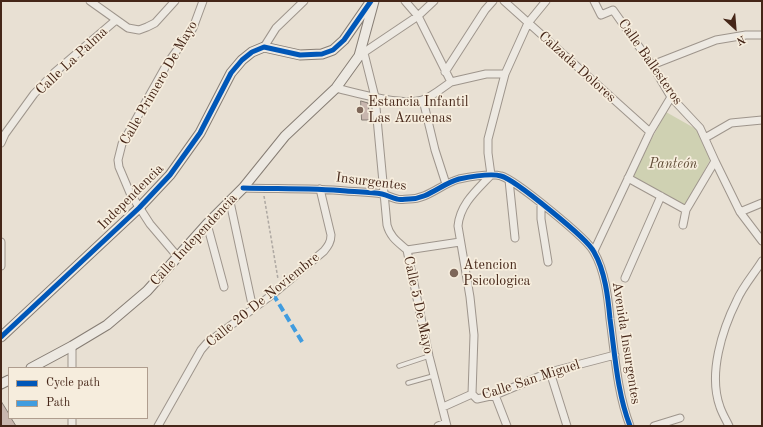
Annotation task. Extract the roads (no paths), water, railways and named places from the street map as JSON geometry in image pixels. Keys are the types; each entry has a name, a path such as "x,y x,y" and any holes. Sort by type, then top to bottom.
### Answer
{"street":[{"path":"90,1 116,20"},
{"name":"Calle La Palma","path":"1,143 3,132 34,94 54,73 116,20 128,28 139,30 155,22 175,1"},
{"name":"Calle Primero De Mayo","path":"178,257 150,224 130,193 119,167 119,153 130,130 167,64 193,28 203,1"},
{"path":"304,1 276,28 264,47 300,55 322,54 333,50 344,40 371,1"},
{"name":"Calle Independencia","path":"33,367 107,325 126,310 147,291 207,224 230,202 285,136 336,88 361,55 374,1"},
{"path":"405,1 418,16 451,82"},
{"path":"361,55 418,16 434,1"},
{"path":"445,72 485,10 493,1"},
{"name":"Calzada Dolores","path":"504,1 650,132"},
{"path":"443,407 472,394 474,335 470,297 458,226 461,210 491,175 488,139 504,74 528,23 546,1"},
{"name":"Calle Ballesteros","path":"594,1 601,15 613,10 652,65 671,97 700,128 714,161 740,212 762,241"},
{"path":"652,65 716,40 746,35 762,35"},
{"name":"Independencia","path":"1,337 156,192 182,161 200,133 231,73 242,60 252,52 264,47"},
{"name":"Calle 5 De Mayo","path":"361,55 375,97 387,225 389,233 407,250 433,376 447,424"},
{"path":"336,88 375,97 413,102 423,100 451,82 486,74 504,74"},
{"path":"594,251 650,132 671,97"},
{"path":"423,100 435,150 446,184"},
{"path":"705,138 731,123 762,120"},
{"path":"683,225 686,210 714,161"},
{"name":"Avenida Insurgentes","path":"491,175 501,176 509,180 541,203 569,226 594,251 604,277 619,391 630,426"},
{"name":"Insurgentes","path":"243,188 320,189 383,194 396,199 411,200 424,197 446,184 465,178 491,175"},
{"path":"628,178 686,210"},
{"path":"509,180 515,238"},
{"name":"Calle 20 De Noviembre","path":"158,426 201,350 214,337 280,289 324,251 331,240 331,235 320,189"},
{"path":"624,278 661,196"},
{"path":"230,202 253,309"},
{"path":"541,203 541,219 548,262"},
{"path":"740,212 762,203"},
{"path":"207,224 224,287"},
{"path":"1,242 1,266"},
{"path":"407,250 460,242"},
{"path":"729,426 720,407 717,395 715,369 720,343 737,299 762,261"},
{"path":"72,346 72,367"},
{"name":"Calle San Miguel","path":"472,394 477,399 495,395 550,372 614,355"},
{"path":"550,372 567,426"},
{"path":"495,395 507,426"},
{"path":"654,426 680,418"},
{"path":"438,426 447,424"}],"lane":[{"path":"398,366 429,356"},
{"path":"408,383 433,376"}],"place":[{"name":"Estancia Infantil Las Azucenas","path":"360,110"},
{"name":"Atencion Psicologica","path":"454,273"}],"park label":[{"name":"Panteón","path":"673,164"}]}
